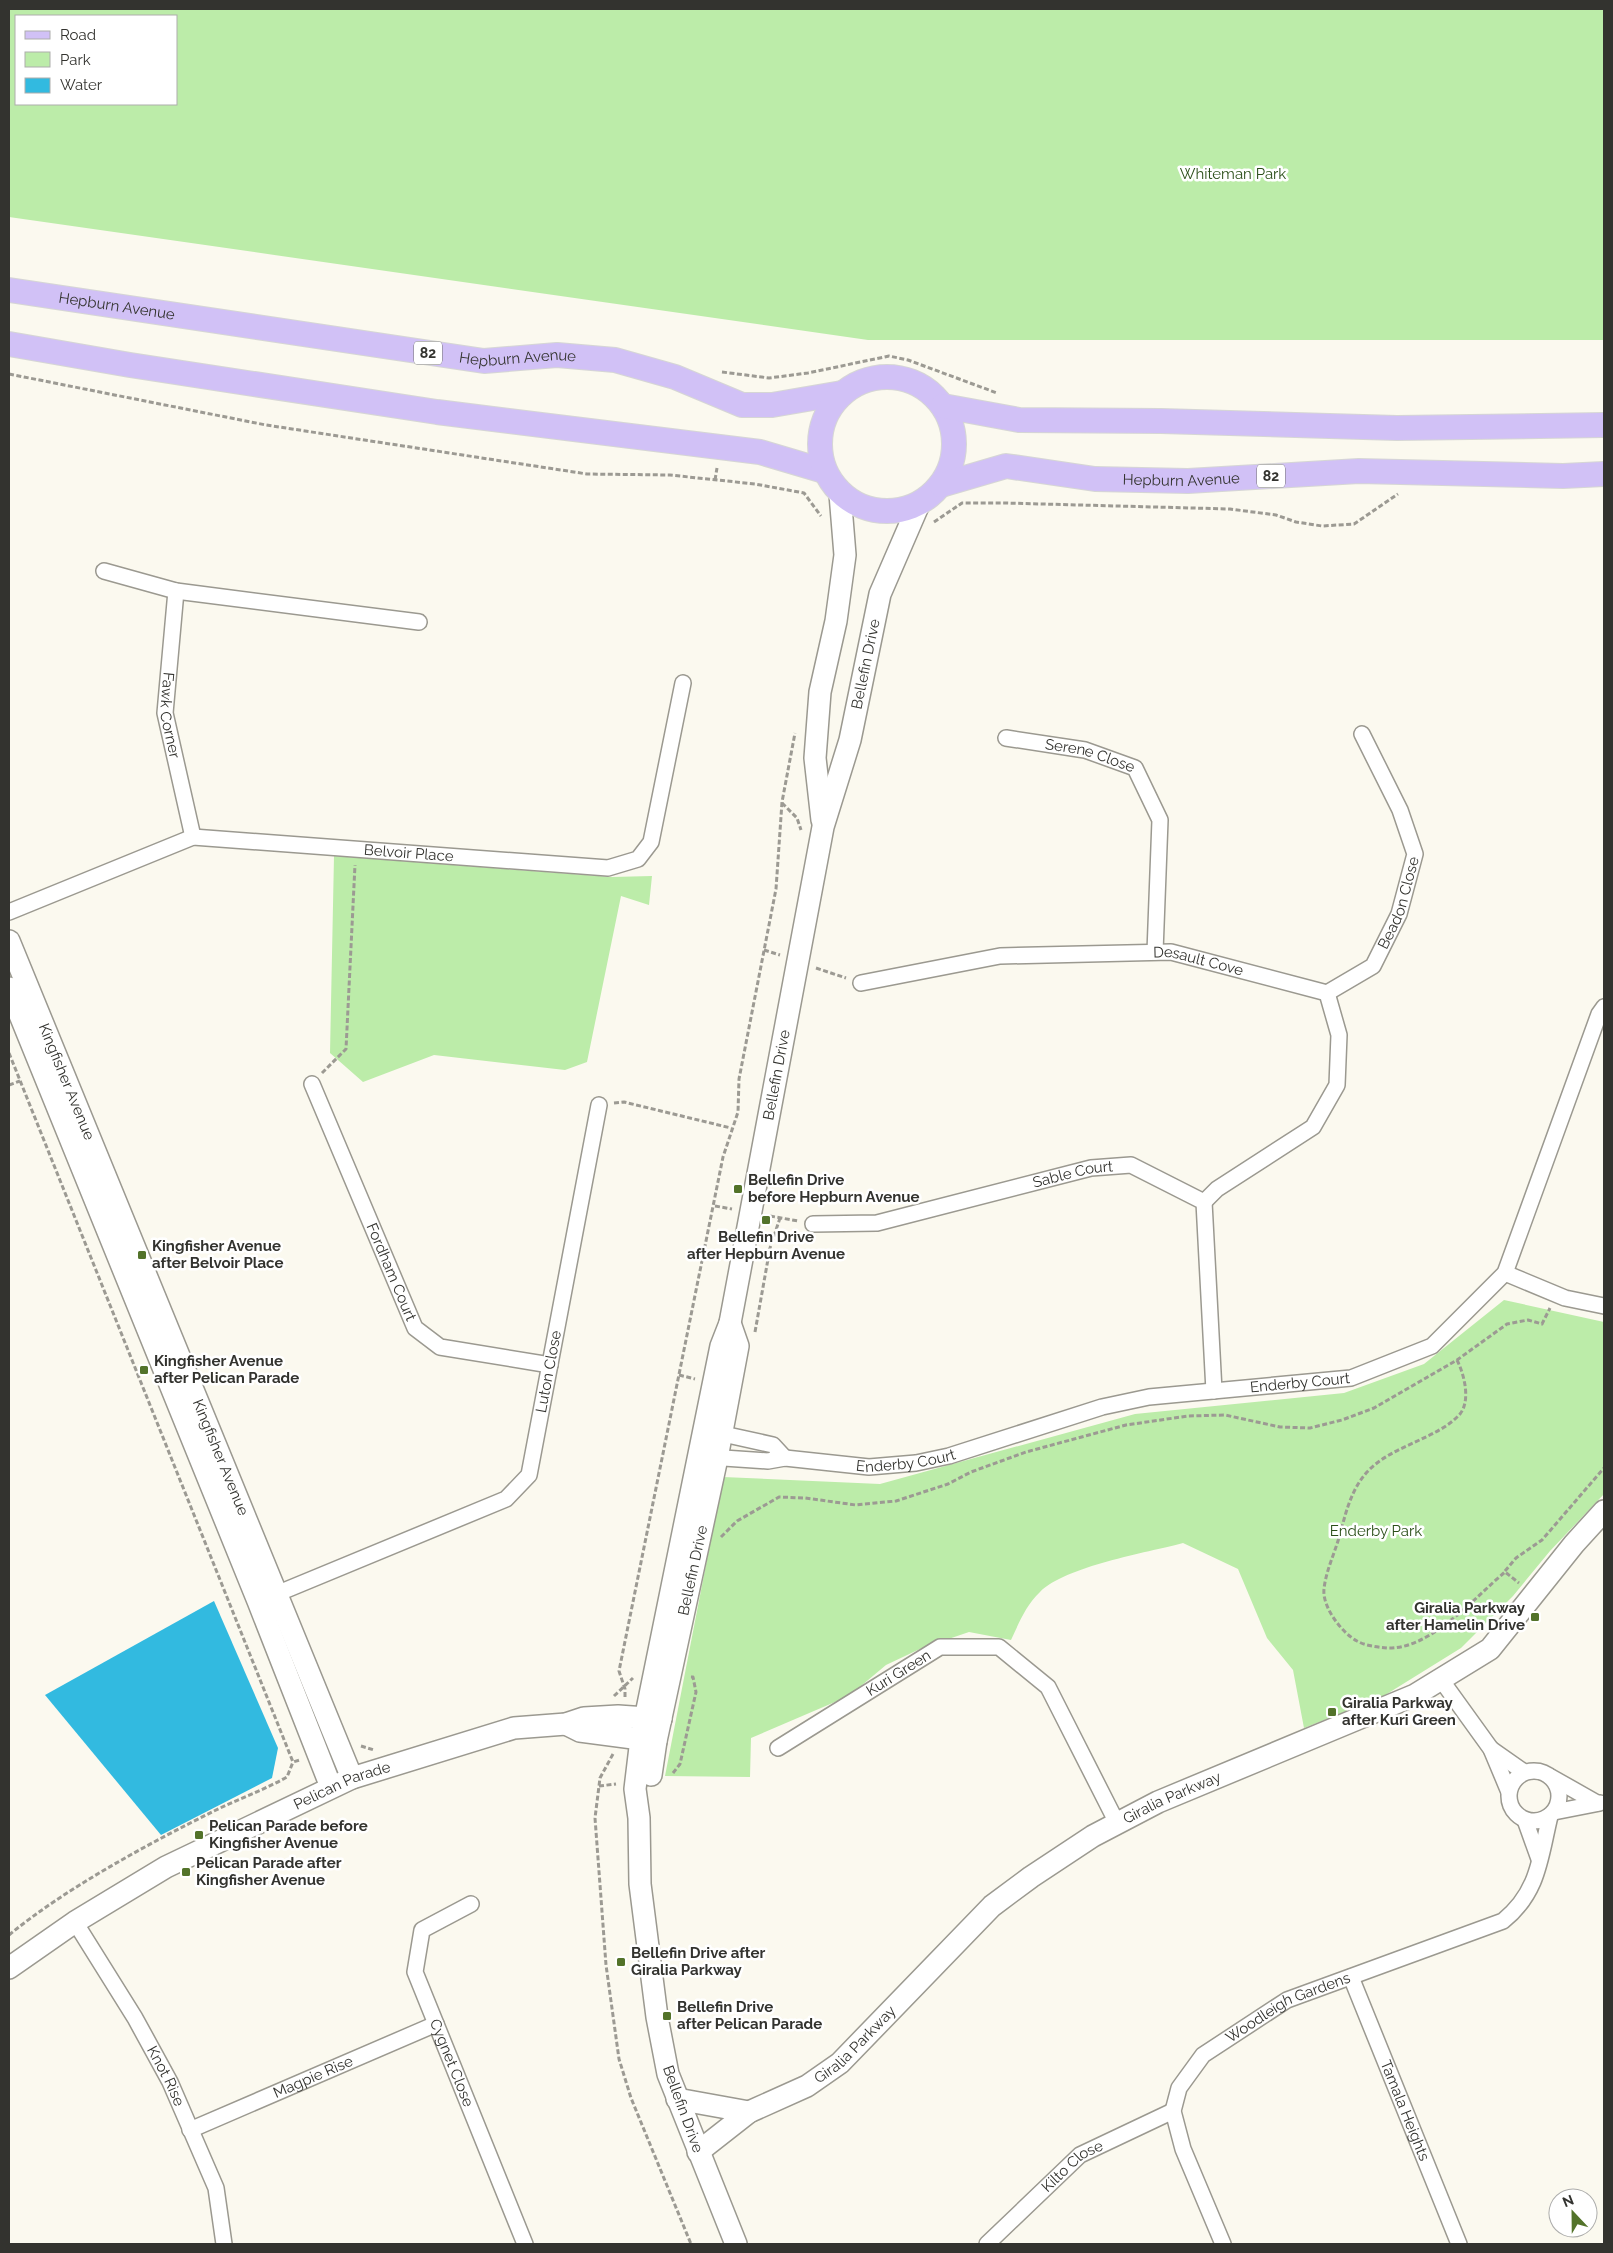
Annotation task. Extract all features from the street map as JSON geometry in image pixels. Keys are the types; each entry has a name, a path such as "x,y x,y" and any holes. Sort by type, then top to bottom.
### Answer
{"main road":[{"name":"Hepburn Avenue","path":"9,290 484,361 557,355 615,360 675,377 742,405 772,405 842,393"},
{"path":"9,344 130,365 437,412 760,452 824,471"},
{"name":"82","path":"896,377 922,386 943,406 954,432 953,460 941,485 919,504 892,512 864,508 840,494 824,471 818,443 825,416 842,393 867,380 896,377"},
{"path":"943,406 1019,420 1161,421 1397,428 1604,425"},
{"name":"Hepburn Avenue","path":"941,485 1006,466 1095,479 1188,482 1359,471 1563,476 1604,474"}],"street":[{"name":"Bellefin Drive","path":"823,827 815,758 820,692 836,621 845,551 840,494"},
{"name":"Bellefin Drive","path":"736,2244 668,2074 657,2017 640,1884 638,1818 653,1718 713,1431 721,1346 730,1323 823,827 850,740 880,594 919,504"},
{"path":"104,571 176,592 420,622"},
{"name":"Fawk Corner","path":"176,592 165,713 192,837"},
{"name":"Belvoir Place","path":"9,912 192,837 608,868 638,859 651,842 683,683"},
{"name":"Beadon Close","path":"1327,993 1373,966 1399,914 1415,854 1400,810 1362,734"},
{"name":"Serene Close","path":"1006,738 1086,750 1135,768 1160,820 1155,952"},
{"name":"Kingfisher Avenue","path":"9,941 266,1598 330,1787"},
{"name":"Desault Cove","path":"861,983 1000,956 1171,952 1327,993"},
{"name":"Kingfisher Avenue","path":"9,988 266,1598 338,1744 352,1778"},
{"path":"1214,1391 1204,1202 1216,1189 1313,1127 1337,1086 1339,1035 1327,993"},
{"name":"Enderby Court","path":"708,1457 768,1461 785,1458 869,1467 916,1463 956,1454 1102,1407 1149,1397 1351,1378 1432,1346 1505,1273 1598,1014 1604,1007"},
{"name":"Fordham Court","path":"312,1084 415,1328 440,1348 550,1365"},
{"name":"Luton Close","path":"266,1598 506,1499 529,1475 599,1105"},
{"name":"Sable Court","path":"813,1224 877,1223 1091,1168 1131,1165 1204,1202"},
{"path":"1505,1273 1557,1295 1604,1306"},
{"name":"Enderby Court","path":"713,1431 773,1446 785,1458"},
{"name":"Giralia Parkway","path":"698,2152 749,2112 807,2086 840,2063 992,1906 1031,1877 1117,1823 1158,1802 1415,1695 1442,1681 1490,1650 1574,1544 1604,1511"},
{"name":"Kuri Green","path":"778,1748 940,1647 999,1647 1048,1687 1117,1823"},
{"path":"1442,1681 1491,1749 1508,1792 1512,1810 1525,1820 1540,1860"},
{"name":"Pelican Parade","path":"9,1968 75,1922 166,1867 352,1778 514,1728 566,1724 584,1718 653,1718"},
{"name":"Pelican Parade","path":"566,1724 580,1731 649,1740"},
{"path":"1491,1749 1524,1772"},
{"path":"1508,1792 1512,1782 1524,1772 1538,1771 1601,1803"},
{"path":"1551,1777 1559,1790 1559,1798 1552,1814"},
{"path":"1525,1820 1538,1821 1552,1814 1601,1803"},
{"name":"Woodleigh Gardens","path":"1173,2111 1179,2088 1203,2055 1287,2000 1503,1921 1513,1913 1536,1879 1552,1814"},
{"name":"Cygnet Close","path":"471,1904 422,1930 415,1972 525,2244"},
{"name":"Knot Rise","path":"75,1922 135,2018 170,2082 216,2188 224,2244"},
{"name":"Tamala Heights","path":"1351,1977 1459,2244"},
{"name":"Magpie Rise","path":"190,2130 436,2024"},
{"path":"677,2099 749,2112"},
{"path":"1173,2111 1183,2149 1223,2244"},
{"name":"Kilto Close","path":"987,2244 1080,2155 1173,2111"}],"path":[{"path":"716,371 769,378 808,373 889,356 908,360 1005,395"},
{"path":"9,374 266,425 587,474 670,475 755,484 804,493 823,518"},
{"path":"931,527 936,519 962,503 1230,509 1276,515 1296,522 1322,526 1354,524 1403,490"},
{"path":"312,1084 346,1049 356,850"},
{"path":"798,961 861,983"},
{"path":"9,1053 293,1762 287,1777 163,1838 81,1885 9,1935"},
{"path":"599,1105 624,1102 731,1128"},
{"path":"750,1212 813,1224"},
{"path":"717,1541 737,1521 779,1497 805,1498 856,1506 896,1502 948,1484 971,1472 1026,1452 1126,1425 1188,1416 1225,1415 1280,1426 1310,1428 1342,1420 1374,1408 1457,1360 1507,1324 1528,1320 1542,1324 1557,1295"},
{"path":"1457,1360 1464,1380 1465,1395 1465,1405 1460,1414 1440,1428 1391,1453 1367,1472 1342,1518 1340,1533 1326,1576 1324,1592 1337,1622 1356,1641 1374,1647 1398,1648 1425,1637 1455,1617 1502,1574 1516,1558 1542,1540 1604,1468"},
{"path":"1502,1574 1505,1572 1533,1595"},
{"path":"599,1786 643,1782 671,1776 680,1764 696,1692 693,1669"},
{"path":"611,1698 637,1674 693,1677"},
{"path":"338,1744 351,1739 363,1747 379,1751"},
{"path":"293,1762 317,1753"}],"green space":[{"name":"Whiteman Park","path":"9,9 1604,9 1604,340 868,340 9,217"},
{"path":"334,856 612,877 652,876 649,905 621,896 587,1062 565,1070 434,1055 363,1082 330,1053"},
{"name":"Enderby Park","path":"1504,1300 1604,1322 1604,1494 1550,1551 1513,1596 1461,1648 1382,1697 1304,1728 1293,1670 1267,1638 1238,1569 1183,1543 1087,1568 1052,1583 1040,1592 1031,1603 1011,1640 969,1632 922,1648 886,1665 849,1696 751,1738 750,1777 665,1776 723,1477 880,1484 1135,1414 1344,1393 1424,1364"}],"water":[{"path":"214,1601 278,1748 272,1778 161,1835 45,1695"}],"place":[{"name":"Bellefin Drive before Hepburn Avenue","path":"738,1189"},
{"name":"Bellefin Drive after Hepburn Avenue","path":"766,1220"},
{"name":"Kingfisher Avenue after Belvoir Place","path":"142,1255"},
{"name":"Kingfisher Avenue after Pelican Parade","path":"144,1370"},
{"name":"Giralia Parkway after Hamelin Drive","path":"1535,1617"},
{"name":"Giralia Parkway after Kuri Green","path":"1332,1712"},
{"name":"Pelican Parade before Kingfisher Avenue","path":"199,1835"},
{"name":"Pelican Parade after Kingfisher Avenue","path":"186,1872"},
{"name":"Bellefin Drive after Giralia Parkway","path":"621,1962"},
{"name":"Bellefin Drive after Pelican Parade","path":"667,2016"}]}
